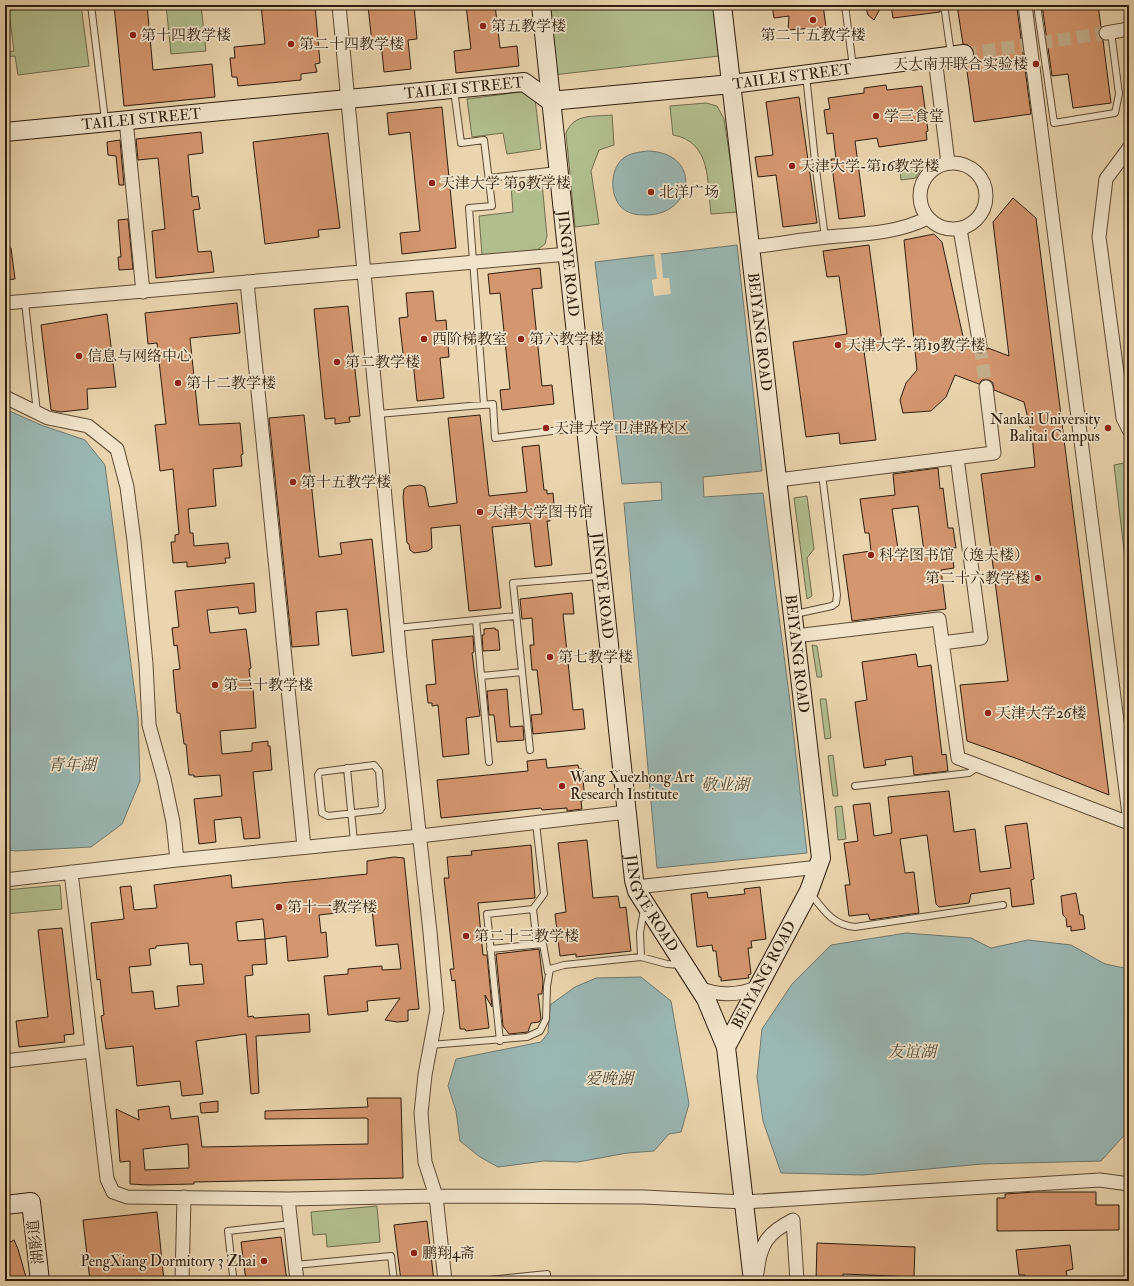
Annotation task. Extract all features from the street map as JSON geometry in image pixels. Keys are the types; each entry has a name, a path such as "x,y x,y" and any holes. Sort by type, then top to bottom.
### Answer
{"street":[{"path":"339,5 397,628 420,836 437,1010 424,1074 421,1113 425,1162 436,1196 445,1281"},
{"name":"JINGYE ROAD","path":"541,5 550,101 568,254 636,887 645,904 699,988 713,1014 726,1047"},
{"name":"BEIYANG ROAD","path":"722,5 821,858 809,891 726,1047 753,1281"},
{"path":"1025,5 1129,814"},
{"path":"1109,33 1129,29"},
{"name":"TAILEI STREET","path":"5,132 454,90 524,82 550,101 732,84 950,56"},
{"path":"948,163 950,56"},
{"path":"126,120 143,292"},
{"path":"1129,148 1106,179 1099,237 1123,418 1129,430"},
{"path":"948,163 966,166 975,172 985,189 986,199 980,214 970,225 960,229 948,229 928,218 920,200 924,181 933,170 948,163"},
{"path":"751,247 887,232 914,225 928,218"},
{"path":"960,229 980,346"},
{"path":"5,303 472,264 568,254"},
{"path":"247,282 304,847"},
{"path":"778,480 822,473 994,453 986,387"},
{"path":"5,397 48,418 88,426 117,449 126,487 134,540 146,664 149,725 173,822 177,860"},
{"path":"942,643 981,638 957,458"},
{"path":"796,636 939,618 958,758 1129,823"},
{"path":"5,880 177,860 420,836 627,812"},
{"path":"636,887 819,867"},
{"path":"71,872 107,1179 113,1192 127,1197 288,1199 436,1196 644,1197 744,1202 1100,1180 1129,1184"},
{"path":"699,988 715,994 732,994 745,992 758,987"},
{"path":"5,1060 92,1051"},
{"path":"182,1281 184,1197"},
{"path":"288,1199 296,1281"},
{"path":"5,1205 32,1206"},
{"path":"5,1213 32,1206"},
{"name":"湖影道","path":"32,1206 40,1281"},
{"path":"758,1281 760,1250 766,1240 778,1227 793,1220 797,1281"}],"lane":[{"path":"91,5 105,122"},
{"path":"845,5 853,68"},
{"path":"944,5 950,56"},
{"path":"1037,5 1054,123 1115,113 1118,94 1109,33"},
{"path":"805,74 816,161"},
{"path":"454,90 461,143 484,140 492,206 468,208 484,405"},
{"path":"816,169 826,238"},
{"path":"489,178 558,170"},
{"path":"25,302 37,413"},
{"path":"378,414 493,404 495,438 586,426"},
{"path":"793,614 832,606 836,603 837,594 822,473"},
{"path":"530,750 513,583 602,575"},
{"path":"397,628 516,616"},
{"path":"476,620 489,762"},
{"path":"481,676 522,672"},
{"path":"374,765 379,770 382,807 380,810 328,816 322,813 318,775 320,772 347,768 374,765"},
{"path":"855,786 968,773 980,766"},
{"path":"347,768 354,842"},
{"path":"536,823 544,894 533,909 537,944"},
{"path":"809,891 833,920 839,924 856,927 1003,905"},
{"path":"641,957 640,933 645,904"},
{"path":"500,1041 487,914 533,909"},
{"path":"430,1045 500,1041 527,1037 540,1031 546,1019 548,972 543,944 490,949"},
{"path":"548,972 552,967 641,957 667,964 684,965"},
{"path":"233,1276 228,1231 291,1224"},
{"path":"295,1265 391,1256 394,1281"},
{"path":"480,1281 547,1274"}],"green space":[{"path":"8,5 81,5 89,66 18,75 15,56 5,57 5,52 14,51"},
{"path":"166,5 201,5 206,51 171,54"},
{"path":"546,5 713,5 719,56 553,75"},
{"path":"528,91 535,99 541,149 507,154 503,133 472,137 467,99"},
{"path":"706,103 717,106 724,119 738,212 711,214 708,177 701,155 695,146 686,139 673,135 670,106"},
{"path":"612,115 614,145 599,150 591,171 599,224 575,227 566,133 569,127 579,119 591,116"},
{"path":"921,168 916,178 901,180 900,171"},
{"path":"542,183 547,236 545,244 537,250 482,255 479,216 513,212 511,186"},
{"path":"1129,462 1129,593 1114,465"},
{"path":"807,496 814,549 807,558 812,596 807,599 794,498"},
{"path":"812,645 817,646 822,677 817,677"},
{"path":"820,699 826,699 831,738 825,739"},
{"path":"833,755 838,796 833,796 828,756"},
{"path":"842,806 846,839 838,840 835,807"},
{"path":"60,885 62,909 5,914 5,890"},
{"path":"377,1206 380,1242 327,1247 326,1234 313,1235 311,1212"}],"water":[{"path":"648,151 666,154 678,162 684,172 686,184 682,195 674,205 662,212 646,215 633,214 621,207 617,202 613,188 614,174 616,167 625,157"},
{"name":"敬业湖","path":"737,245 762,471 703,477 704,497 763,493 789,694 807,853 657,868 624,503 662,500 661,482 622,484 595,262"},
{"name":"青年湖","path":"5,409 41,425 85,440 105,465 138,718 140,781 122,824 91,847 15,851 5,849"},
{"name":"友谊湖","path":"906,933 971,938 991,948 1028,940 1071,945 1105,964 1129,969 1129,1130 1101,1161 982,1164 863,1175 781,1173 763,1121 757,1077 762,1029 792,984 831,945"},
{"name":"爱晚湖","path":"641,977 671,1001 689,1104 681,1132 669,1134 654,1151 627,1153 578,1162 544,1161 498,1167 480,1157 460,1141 456,1111 448,1086 456,1059 541,1042 548,1033 550,1005 575,987 596,978"}],"pier":[{"path":"654,254 661,254 663,278 669,278 671,294 654,296 652,280 657,279"}],"building":[{"name":"第十四教学楼","path":"114,5 147,5 153,70 212,64 215,97 124,106"},
{"name":"第二十四教学楼","path":"261,5 315,5 320,63 315,64 317,72 301,74 301,80 238,86 237,77 232,77 230,58 235,58 234,47 265,44"},
{"path":"414,5 417,39 408,40 411,69 384,72 381,42 372,43 368,6"},
{"name":"第五教学楼","path":"466,5 495,5 500,48 517,46 519,66 456,73 454,51 471,49"},
{"name":"第二十五教学楼","path":"772,5 823,5 826,27 788,30 789,16 774,18"},
{"path":"865,5 882,5 874,20 868,15"},
{"path":"891,5 940,5 940,12 893,18"},
{"path":"957,5 1013,5 1013,8 1017,8 1031,114 974,122 966,64 973,58 974,52 968,45 963,44"},
{"path":"1042,5 1098,5 1101,27 1098,34 1103,40 1111,103 1073,108 1068,74 1052,76"},
{"name":"学三食堂","path":"886,85 887,90 922,86 928,131 926,132 927,140 879,147 877,138 855,141 865,216 839,219 831,159 836,159 833,133 827,134 824,110 830,109 828,98 864,93 864,88"},
{"name":"天津大学-第16教学楼","path":"799,97 817,223 783,227 776,175 758,177 755,157 773,155 766,102"},
{"name":"天津大学 第9教学楼","path":"442,107 456,248 402,254 400,233 420,231 410,132 389,135 387,113"},
{"path":"201,132 203,153 188,155 192,197 198,196 200,209 193,210 198,252 211,251 214,272 156,278 152,231 165,229 158,158 138,160 136,139"},
{"path":"328,133 340,228 318,230 319,237 265,244 253,142"},
{"path":"120,140 124,185 119,185 116,156 108,155 107,142"},
{"name":"第二十六教学楼","path":"1013,198 1036,218 1109,795 1018,759 967,741 960,685 1008,681 981,474 1035,467 1032,435 1024,402 994,390 993,383 989,380 982,380 979,384 955,375 946,397 931,411 903,413 900,400 906,383 917,370 904,240 934,234 942,242 964,341 971,343 974,351 978,354 985,352 988,348 1009,356 993,222"},
{"path":"128,219 133,269 119,270 118,257 121,257 118,220"},
{"name":"天津大学-第19教学楼","path":"869,245 883,349 864,351 876,440 840,444 839,433 806,437 793,342 847,334 839,276 827,277 823,251"},
{"path":"11,248 15,279 5,280 5,249"},
{"name":"第六教学楼","path":"540,268 542,288 532,289 542,386 552,385 554,404 502,410 500,390 510,389 500,293 490,294 488,274"},
{"name":"西阶梯教室","path":"433,291 436,321 446,320 449,357 440,358 444,398 417,401 413,361 404,362 399,318 408,317 406,293"},
{"name":"第十二教学楼","path":"237,303 240,333 190,338 199,425 240,423 243,454 241,455 242,466 213,469 216,506 188,509 190,533 193,533 194,546 228,543 230,558 225,558 226,563 187,567 187,562 173,563 171,542 175,542 175,535 179,534 173,469 160,471 155,425 166,424 157,343 148,344 145,313"},
{"name":"第二教学楼","path":"348,306 360,416 349,417 350,422 335,424 335,418 325,419 314,309"},
{"name":"信息与网络中心","path":"107,314 116,387 87,389 88,409 60,412 51,410 41,325"},
{"path":"304,415 319,557 342,554 340,543 372,539 384,652 352,656 347,609 316,612 319,645 292,647 269,418"},
{"name":"天津大学图书馆","path":"480,415 489,496 527,492 522,447 539,445 544,490 547,490 547,494 553,493 555,517 550,517 550,521 547,521 552,565 535,567 530,523 492,527 501,608 469,611 460,525 431,528 432,548 428,551 414,553 410,550 409,544 407,543 403,497 404,489 408,486 420,485 425,487 429,507 457,503 448,418"},
{"name":"科学图书馆（逸夫楼）","path":"938,468 940,489 943,488 948,528 953,528 956,548 951,548 954,568 941,570 946,609 852,621 843,555 871,551 869,533 865,533 860,499 895,495 893,474","holes":["918,506 924,552 911,551 899,556 892,509"]},
{"path":"254,583 256,612 239,614 238,607 207,610 210,633 246,629 256,728 220,731 222,754 252,751 252,743 268,741 268,746 270,746 272,770 253,772 260,838 244,839 241,817 214,820 216,842 199,844 194,799 222,796 220,775 194,777 194,775 189,775 186,744 184,744 180,713 177,713 173,670 180,669 177,645 174,646 172,628 179,627 175,591"},
{"name":"第七教学楼","path":"572,593 574,614 563,614 573,710 583,709 585,729 533,734 531,715 542,714 537,670 532,670 530,645 534,645 532,618 522,619 520,599"},
{"path":"495,628 498,630 500,650 483,651 482,635 484,635 484,629"},
{"path":"473,636 474,652 472,653 480,716 466,718 469,754 443,757 438,705 432,706 432,703 428,703 426,685 436,684 432,640"},
{"path":"916,654 918,667 931,665 942,755 946,754 948,771 914,775 912,756 885,760 886,765 864,768 855,702 867,700 862,662"},
{"path":"507,689 510,727 523,726 524,740 497,742 494,715 489,715 487,691"},
{"path":"546,759 547,768 578,765 579,769 582,769 585,800 581,801 582,809 567,811 567,808 542,810 541,808 441,818 437,780 528,771 527,761"},
{"path":"949,791 954,832 975,829 980,872 1011,868 1005,826 1027,823 1034,879 1031,880 1034,904 1012,907 1010,888 971,894 969,903 939,907 936,904 927,835 900,839 905,873 914,872 919,913 870,920 868,914 849,916 845,885 850,885 844,843 858,841 853,805 870,803 874,836 892,833 888,797"},
{"path":"587,840 593,898 618,896 620,908 626,907 631,951 576,957 576,954 560,956 555,914 566,912 558,843"},
{"name":"第二十三教学楼","path":"531,845 535,898 478,903 483,955 487,955 492,1007 485,995 489,1028 466,1031 465,1029 460,1029 455,980 452,981 450,969 454,969 444,878 449,878 447,857 472,855 471,851"},
{"path":"394,857 404,858 419,1009 408,1010 408,1021 397,1022 385,1020 400,998 367,1001 368,1011 328,1015 324,976 348,974 348,969 370,967 382,966 382,970 401,969 398,944 376,946 372,909 319,915 321,933 326,932 328,957 288,961 286,936 265,939 267,964 252,965 253,975 245,976 248,1017 253,1016 254,1018 309,1014 310,1032 256,1036 259,1093 251,1094 246,1034 196,1041 203,1094 182,1096 180,1081 137,1086 133,1046 106,1049 101,1016 104,1015 100,979 97,980 91,923 124,919 120,887 131,886 134,910 157,908 154,885 231,875 232,888 367,874 367,861","holes":["263,919 265,939 238,941 236,922","188,943 190,965 202,964 204,984 177,986 179,1006 155,1009 153,991 132,993 129,967 151,965 149,949 156,948 156,946"]},
{"path":"760,887 766,939 751,941 752,948 748,948 751,974 748,975 749,978 721,981 721,977 719,977 716,951 713,951 712,945 697,947 691,894 707,892 708,898 745,894 744,889"},
{"path":"1076,893 1080,915 1083,915 1085,929 1071,931 1071,926 1067,927 1066,918 1063,915 1061,896"},
{"path":"62,928 74,1034 64,1035 65,1042 19,1047 16,1021 48,1017 38,930"},
{"path":"539,949 543,982 542,994 538,994 541,1019 539,1022 531,1023 528,1032 509,1034 503,1026 496,954"},
{"path":"367,1098 401,1098 403,1178 194,1182 194,1184 130,1184 130,1161 120,1162 116,1109 139,1120 138,1110 169,1106 171,1119 198,1116 202,1147 368,1144 368,1119 366,1118 265,1119 265,1111 368,1107","holes":["188,1144 189,1168 145,1170 143,1149"]},
{"path":"218,1101 218,1112 201,1113 200,1103"},
{"path":"1034,1192 1096,1192 1096,1205 1119,1205 1119,1230 997,1231 997,1198 1005,1198 1005,1194"},
{"path":"157,1212 164,1281 90,1281 83,1220"},
{"name":"鹏翔4斋","path":"427,1221 434,1281 401,1281 394,1225"},
{"name":"PengXiang Dormitory 3 Zhai","path":"281,1237 287,1281 246,1281 241,1242"},
{"path":"14,1240 27,1281 5,1281 5,1245"},
{"path":"817,1243 915,1247 914,1277 843,1274 843,1281 816,1281"},
{"path":"1070,1245 1073,1269 1066,1271 1068,1281 1026,1281 1025,1275 1019,1275 1016,1250"}],"tunnel":[{"path":"964,54 1106,33"},
{"path":"980,346 986,387"}],"place":[{"name":"第二十五教学楼","path":"813,20"},
{"name":"第五教学楼","path":"483,26"},
{"name":"第十四教学楼","path":"133,35"},
{"name":"第二十四教学楼","path":"291,44"},
{"name":"天大南开联合实验楼","path":"1036,64"},
{"name":"学三食堂","path":"876,116"},
{"name":"天津大学-第16教学楼","path":"792,166"},
{"name":"天津大学 第9教学楼","path":"432,183"},
{"name":"北洋广场","path":"651,192"},
{"name":"西阶梯教室","path":"424,339"},
{"name":"第六教学楼","path":"521,339"},
{"name":"天津大学-第19教学楼","path":"838,345"},
{"name":"信息与网络中心","path":"79,356"},
{"name":"第二教学楼","path":"337,362"},
{"name":"第十二教学楼","path":"178,383"},
{"name":"天津大学卫津路校区","path":"546,428"},
{"name":"Nankai University Balitai Campus","path":"1108,428"},
{"name":"第十五教学楼","path":"293,482"},
{"name":"天津大学图书馆","path":"480,512"},
{"name":"科学图书馆（逸夫楼）","path":"871,555"},
{"name":"第二十六教学楼","path":"1038,578"},
{"name":"第七教学楼","path":"550,657"},
{"name":"第二十教学楼","path":"215,685"},
{"name":"天津大学26楼","path":"988,713"},
{"name":"Wang Xuezhong Art Research Institute","path":"562,786"},
{"name":"第十一教学楼","path":"279,907"},
{"name":"第二十三教学楼","path":"466,936"},
{"name":"鹏翔4斋","path":"414,1253"},
{"name":"PengXiang Dormitory 3 Zhai","path":"264,1261"}]}
